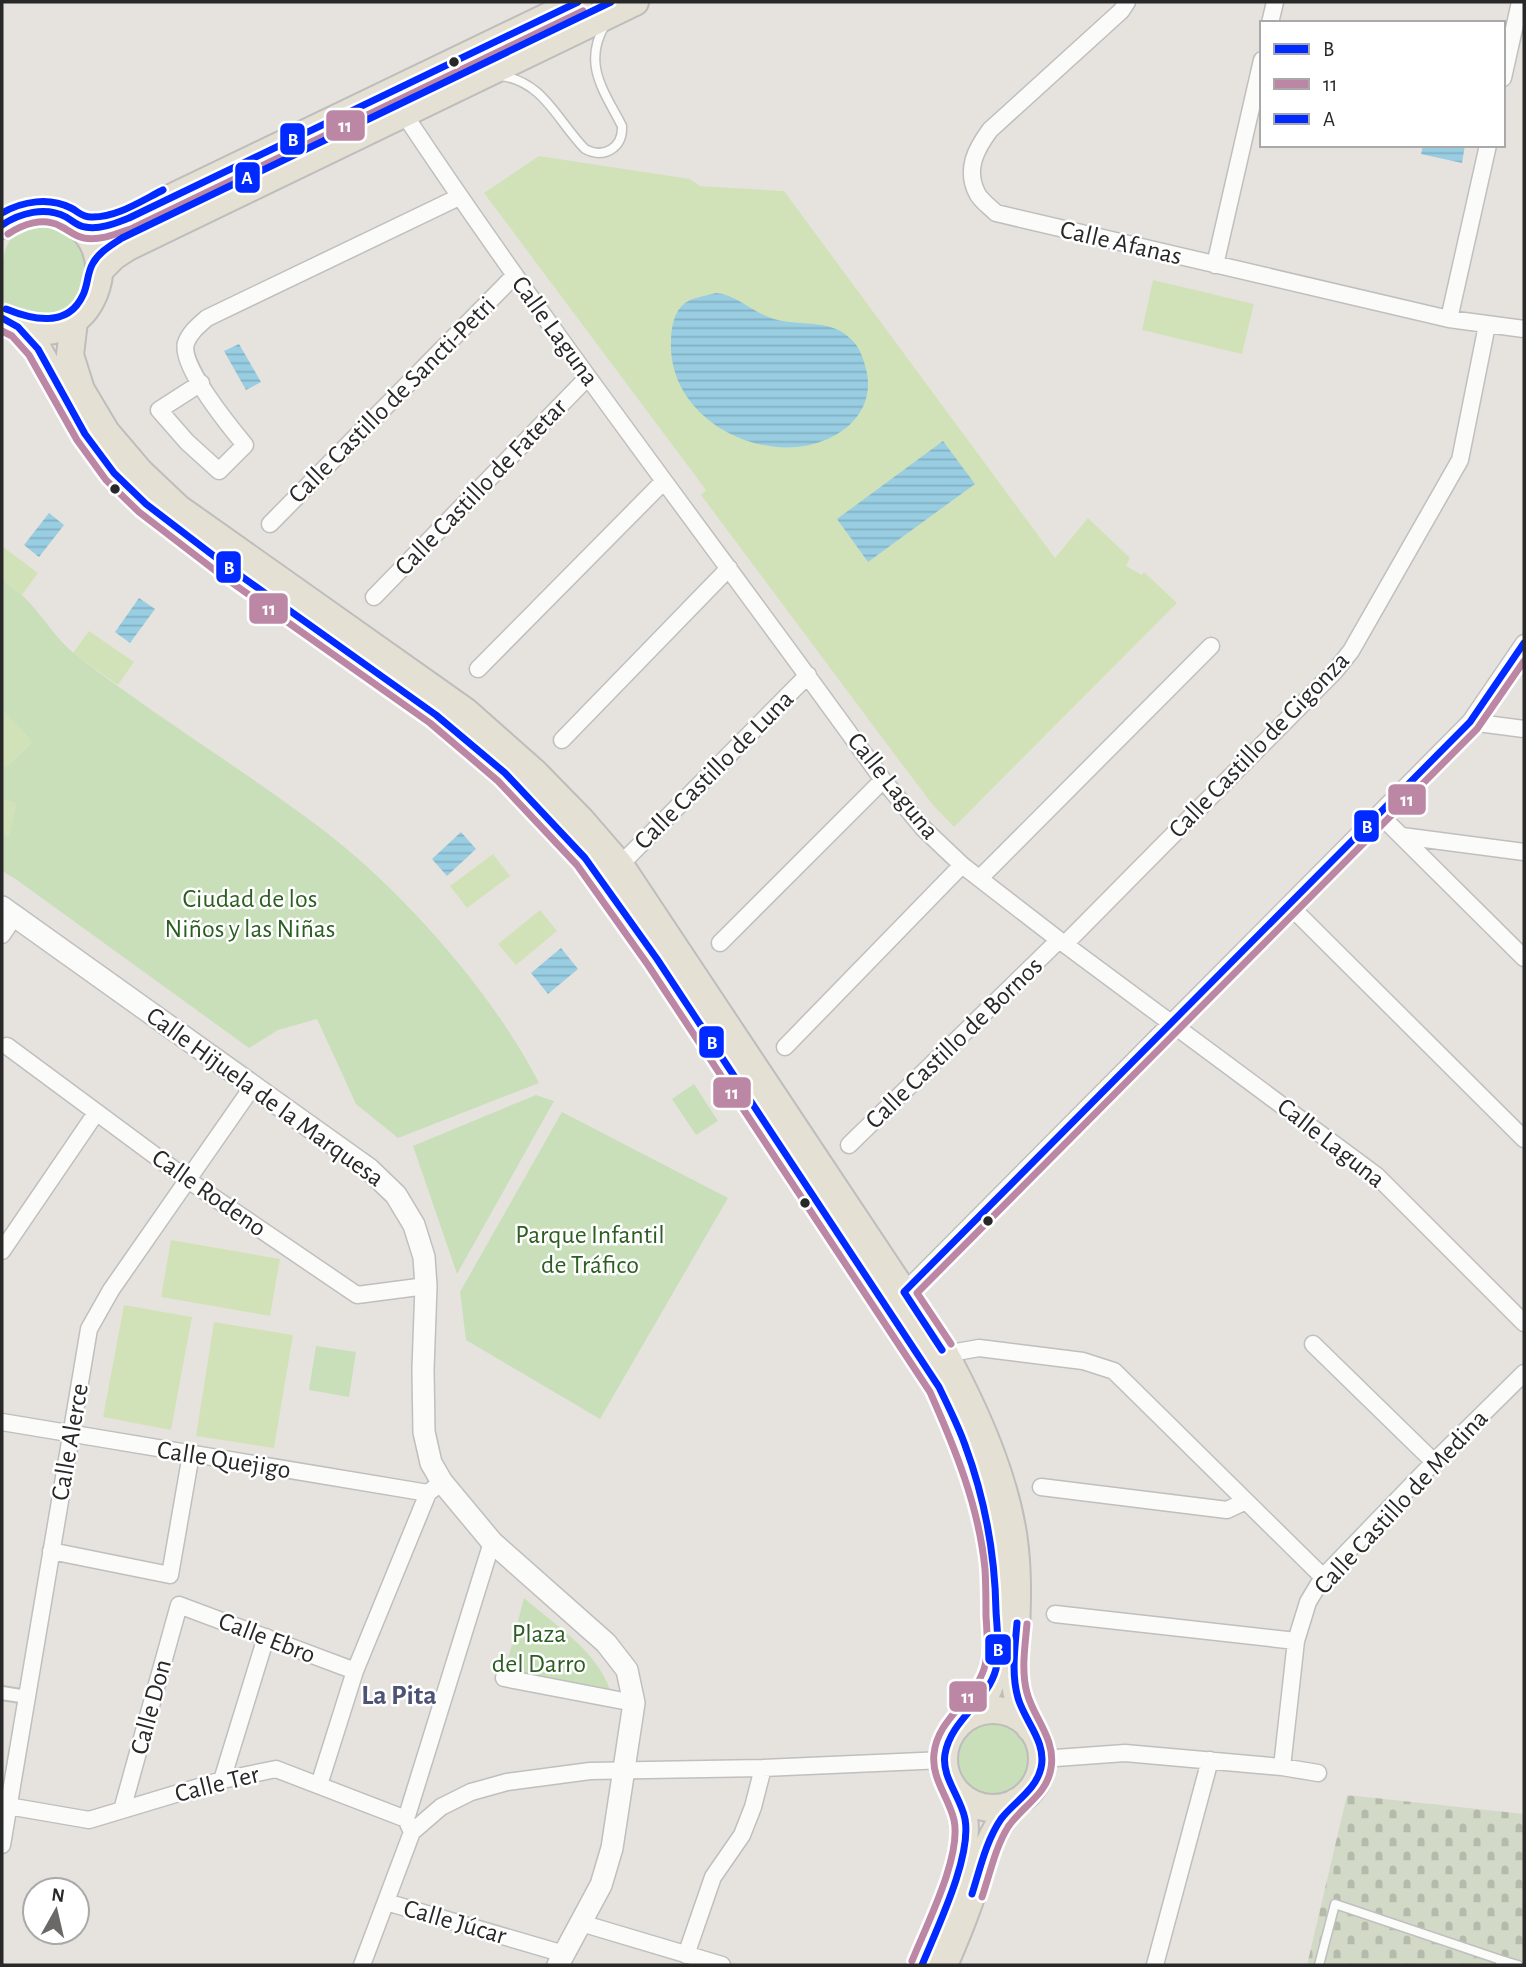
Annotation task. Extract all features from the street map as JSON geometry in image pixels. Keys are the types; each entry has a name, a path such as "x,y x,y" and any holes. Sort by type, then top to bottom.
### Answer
{"main road":[{"path":"80,227 107,226 129,218 578,2"},
{"path":"100,270 128,247 627,5"},
{"path":"2,200 12,206 67,217 90,238 97,251 100,270 98,288 91,304 74,321 43,331 6,321"},
{"path":"2,225 18,215 34,211"},
{"path":"6,321 38,348 85,434 114,473 156,512 436,715 505,773 585,858 657,959 939,1387 965,1445 986,1515 995,1566 996,1668 986,1693 951,1733 947,1742 947,1772 965,1819 963,1856 922,1965"},
{"path":"74,321 71,355 81,390 106,432 140,472 178,508 465,711 536,773 620,865 945,1354 967,1396 986,1442 1004,1497 1015,1546 1017,1698 1040,1744 1042,1759 1034,1785 1001,1819 988,1843 972,1894 944,1965"},
{"path":"966,1718 993,1710 1006,1712 1020,1718 1030,1728"},
{"path":"947,1772 967,1801 981,1807 997,1808 1016,1802"}],"street":[{"name":"Calle Afanas","path":"1127,2 1121,11 989,130 976,148 971,171 977,194 996,213 1450,319 1524,329"},
{"path":"1270,21 1275,2"},
{"path":"1505,69 1520,2"},
{"path":"1215,265 1260,69"},
{"name":"Calle Laguna","path":"404,114 459,197 588,377 883,779 923,828 962,865 1062,942 1377,1176 1524,1323"},
{"path":"1450,319 1488,147"},
{"path":"201,383 159,410 187,442 219,471 245,445 216,411 201,383 187,359 185,345 193,330 207,318 459,197"},
{"name":"Calle Castillo de Sancti-Petri","path":"270,524 515,275"},
{"name":"Calle Castillo de Gigonza","path":"1062,942 1352,651 1460,460 1487,325"},
{"name":"Calle Castillo de Fatetar","path":"374,597 588,377"},
{"path":"478,668 664,481"},
{"path":"562,740 729,568"},
{"path":"904,1292 1470,722 1524,643"},
{"path":"980,878 1211,646"},
{"name":"Calle Castillo de Luna","path":"620,865 808,675"},
{"path":"1470,722 1524,729"},
{"path":"720,943 883,779"},
{"path":"1379,814 1524,958"},
{"path":"1402,836 1524,852"},
{"path":"785,1047 962,865"},
{"path":"1289,905 1524,1139"},
{"path":"2,935 8,912"},
{"name":"Calle Hijuela de la Marquesa","path":"8,912 369,1169 396,1195 414,1225 424,1256 424,1432 435,1487 492,1542 606,1643 627,1671 634,1703 612,1848 601,1885 561,1960"},
{"name":"Calle Castillo de Bornos","path":"849,1146 1062,942"},
{"name":"Calle Rodeno","path":"7,1046 188,1180 357,1295 426,1286"},
{"name":"Calle Alerce","path":"2,1845 89,1329 110,1290 253,1086"},
{"path":"2,1251 96,1113"},
{"path":"1313,1344 1434,1462"},
{"path":"945,1354 979,1348 1083,1361 1114,1371 1323,1577"},
{"name":"Calle Castillo de Medina","path":"1282,1767 1296,1641 1308,1602 1323,1577 1524,1373"},
{"name":"Calle Quejigo","path":"2,1422 191,1454 435,1487"},
{"path":"51,1551 170,1575 191,1454"},
{"path":"319,1785 355,1671 435,1487"},
{"path":"1041,1487 1227,1510 1245,1501"},
{"path":"362,1965 386,1902 492,1542"},
{"name":"Calle Ebro","path":"179,1605 355,1671"},
{"name":"Calle Don","path":"122,1810 179,1605"},
{"path":"1055,1614 1296,1641"},
{"path":"222,1780 266,1637"},
{"path":"504,1678 634,1703"},
{"path":"2,1693 27,1697"},
{"path":"1042,1759 1125,1753 1282,1767 1318,1773"},
{"path":"1154,1965 1210,1760"},
{"path":"409,1826 471,1792 507,1782 590,1771 763,1768 947,1772"},
{"path":"686,1955 713,1877 742,1835 753,1807 763,1768"},
{"name":"Calle Ter","path":"8,1806 89,1820 222,1780 276,1769 319,1785 409,1826"},
{"name":"Calle Júcar","path":"386,1902 561,1960"},
{"path":"582,1923 722,1965"}],"lane":[{"path":"480,77 504,76 524,83 542,95 584,149 596,153 608,152 618,144 622,126 596,75 594,52 600,33 627,5"},
{"path":"1319,1965 1335,1904 1501,1962 1518,1965"}],"green space":[{"path":"539,156 690,179 700,186 784,191 1055,558 1088,518 1130,558 1126,566 1142,575 1144,572 1177,603 954,827 933,805 701,495 706,490 484,193"},
{"path":"38,222 57,226 69,234 88,261 79,299 62,314 40,318 19,312 2,298 2,271 6,249 16,233"},
{"path":"1153,280 1254,304 1242,354 1142,330"},
{"path":"2,546 38,573 22,595 2,580"},
{"name":"Ciudad de los Niños y las Niñas","path":"2,580 23,596 76,655 323,830 384,883 472,979 520,1049 539,1083 398,1138 356,1104 317,1019 278,1030 249,1048 2,871"},
{"path":"89,631 134,662 118,685 73,653"},
{"path":"2,709 33,742 6,768 2,764"},
{"path":"2,799 17,803 9,836 2,835"},
{"path":"493,854 510,876 467,908 450,886"},
{"path":"540,910 557,931 516,965 498,944"},
{"path":"694,1084 718,1121 696,1135 672,1099"},
{"path":"536,1095 554,1101 457,1274 413,1146"},
{"name":"Parque Infantil de Tráfico","path":"562,1112 728,1198 600,1419 466,1340 460,1292"},
{"path":"171,1240 280,1259 270,1316 161,1297"},
{"path":"124,1305 192,1317 171,1430 103,1417"},
{"path":"214,1322 293,1335 274,1448 196,1436"},
{"path":"316,1346 356,1352 349,1397 309,1390"},
{"name":"Plaza del Darro","path":"524,1598 585,1651 604,1676 610,1690 505,1671"},
{"path":"993,1720 1008,1723 1025,1737 1032,1759 1029,1774 1015,1791 993,1798 978,1795 961,1781 954,1759 957,1744 971,1727"},
{"path":"1347,1795 1524,1814 1524,1965 1307,1965"}],"water":[{"path":"1423,147 1465,147 1462,163 1421,154"},
{"path":"716,293 732,297 769,317 788,322 817,324 844,333 858,347 867,373 868,388 859,415 838,434 811,445 796,447 773,447 750,442 710,421 693,405 681,386 673,365 671,341 678,310 696,298"},
{"path":"239,344 261,382 246,390 224,351"},
{"path":"943,441 975,484 868,562 837,519"},
{"path":"49,513 64,525 39,557 24,545"},
{"path":"139,598 155,609 130,643 115,632"},
{"path":"461,832 476,849 447,876 432,859"},
{"path":"561,948 578,969 548,994 531,973"}],"transit line":[{"name":"B","path":"2,225 33,212 58,214 80,226 91,228 124,220 578,2"},
{"name":"A","path":"6,309 38,318 59,317 68,313 83,295 96,259 122,238 611,2"},
{"name":"11","path":"8,234 20,227 40,222 54,223 77,236 90,239 133,228 583,11"},
{"name":"A","path":"2,213 27,203 54,202 85,216 100,217 128,208 163,190"},
{"name":"B","path":"2,318 18,327 38,349 85,434 114,473 146,504 227,566 436,715 505,773 585,858 657,959 939,1387 972,1465 988,1527 994,1569 998,1655 991,1681 954,1731 945,1754 946,1771 963,1811 966,1835 952,1892 922,1965"},
{"name":"11","path":"2,331 12,336 29,355 77,440 106,480 139,512 221,575 430,723 498,781 577,865 648,965 930,1392 957,1456 977,1523 985,1569 987,1650 986,1663 979,1681 948,1720 934,1754 935,1771 952,1812 955,1835 948,1871 912,1961"},
{"name":"B","path":"942,1350 904,1292 1470,722 1524,643"},
{"name":"11","path":"951,1344 917,1293 1477,729 1524,661"},
{"name":"B","path":"972,1894 991,1836 1001,1819 1030,1789 1041,1768 1041,1749 1021,1707 1016,1689 1014,1661 1017,1623"},
{"name":"11","path":"982,1897 1003,1835 1045,1786 1051,1768 1052,1758 1047,1738 1025,1685 1027,1624"}],"district":[{"name":"La Pita","path":"399,1696"}]}
